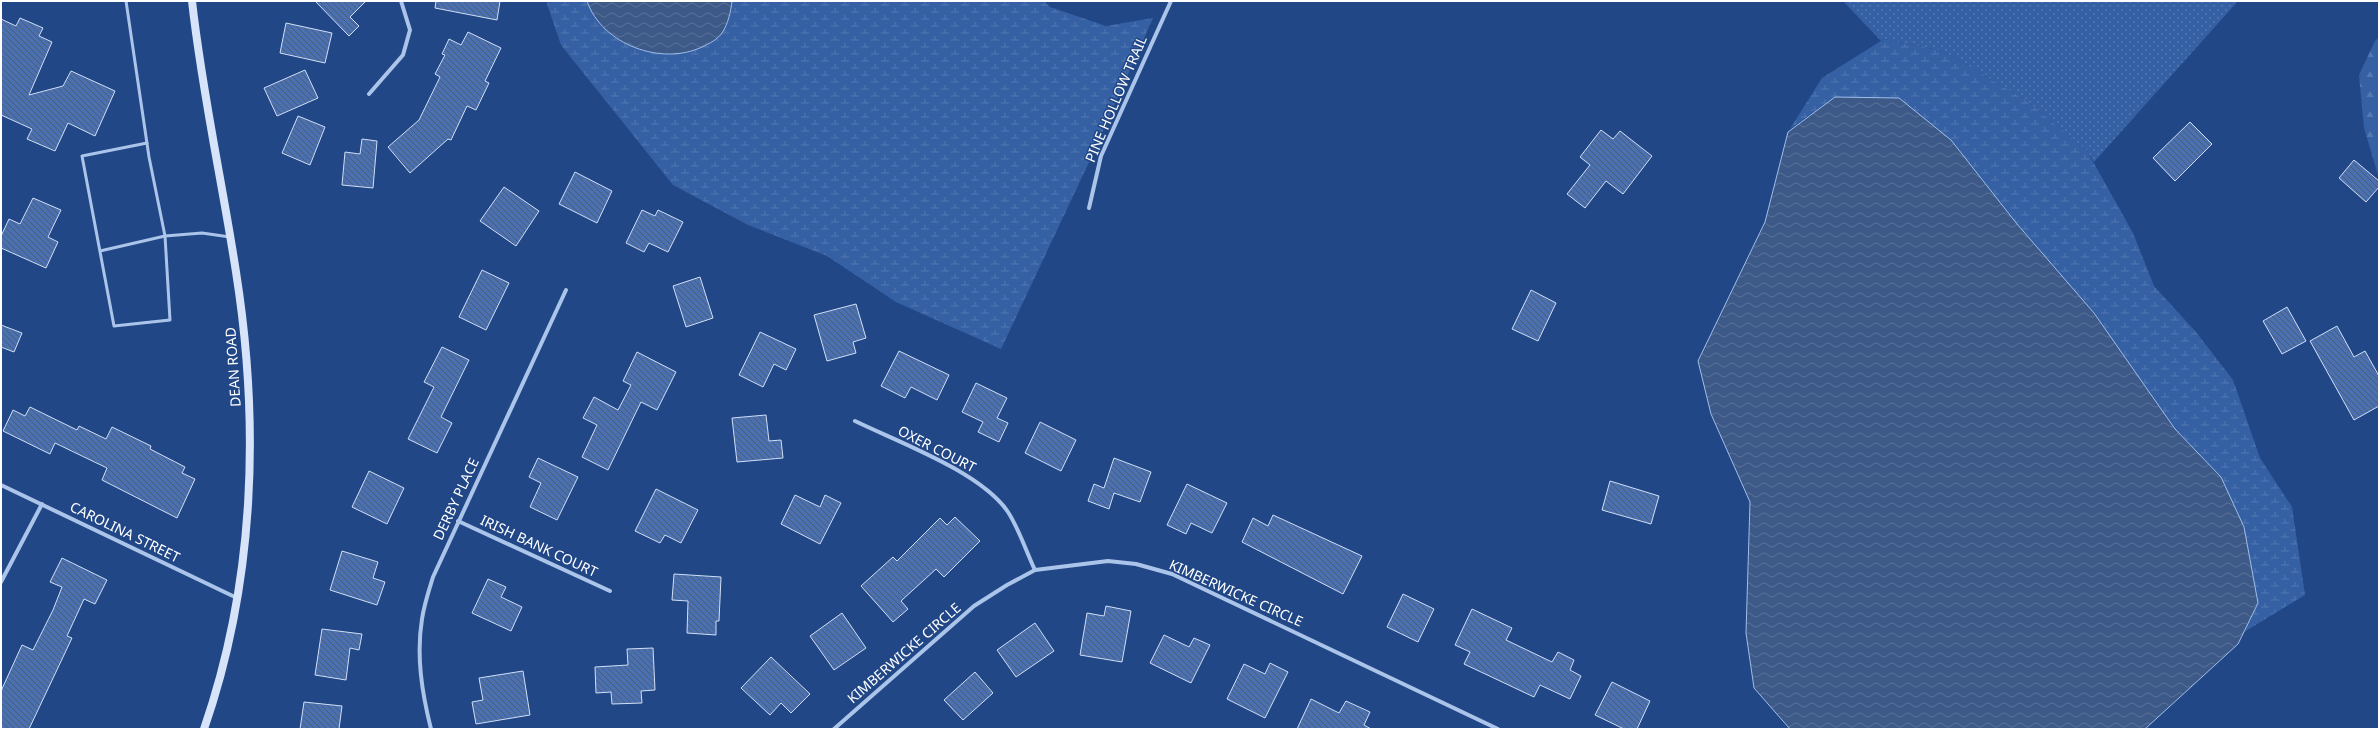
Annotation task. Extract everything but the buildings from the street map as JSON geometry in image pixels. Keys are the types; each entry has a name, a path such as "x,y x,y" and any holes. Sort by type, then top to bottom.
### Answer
{"main road":[{"name":"DEAN ROAD","path":"192,1 198,54 230,237 246,348 250,441 245,550 238,598 225,660 204,729"}],"street":[{"path":"369,94 403,55 410,30 401,1"},
{"name":"PINE HOLLOW TRAIL","path":"1089,208 1101,156 1171,1"},
{"name":"DERBY PLACE","path":"432,729 423,698 419,659 422,618 433,577 566,290"},
{"name":"OXER COURT","path":"855,421 970,476 991,493 1008,512 1035,570"},
{"name":"CAROLINA STREET","path":"1,485 238,598"},
{"path":"1,582 42,504"},
{"name":"IRISH BANK COURT","path":"458,521 610,591"},
{"name":"KIMBERWICKE CIRCLE","path":"834,729 974,606 1007,585 1035,570 1108,561 1136,564 1172,574 1498,729"}],"lane":[{"path":"126,1 147,143 165,236 170,320 114,326 82,156 147,143"},
{"path":"100,251 165,236 202,234 230,237"}],"green space":[{"path":"546,1 587,1 602,26 629,45 731,13 732,1 1044,1 1050,7 1106,26 1153,18 1091,158 1001,349 896,302 827,256 748,225 673,185 561,45"},
{"path":"1843,1 2238,1 2094,162 2087,151 2026,100 1943,51 1884,39 1881,41"},
{"path":"2379,37 2379,178 2364,128 2359,75 2375,41"},
{"path":"1884,39 1943,51 2026,100 2087,151 2133,233 2154,286 2196,332 2233,380 2260,458 2292,507 2305,595 2244,632 2258,603 2221,477 2175,429 2094,313 2017,224 1951,140 1835,97 1790,129 1822,78"}],"water":[{"path":"587,1 732,1 728,22 718,37 702,47 686,52 669,54 635,48 619,40 606,29 595,16"},
{"path":"1835,97 1899,98 1951,140 2017,224 2094,313 2175,429 2221,477 2244,527 2258,603 2238,644 2145,729 1790,729 1754,688 1746,633 1750,502 1711,414 1698,361 1765,222 1788,132"}]}
